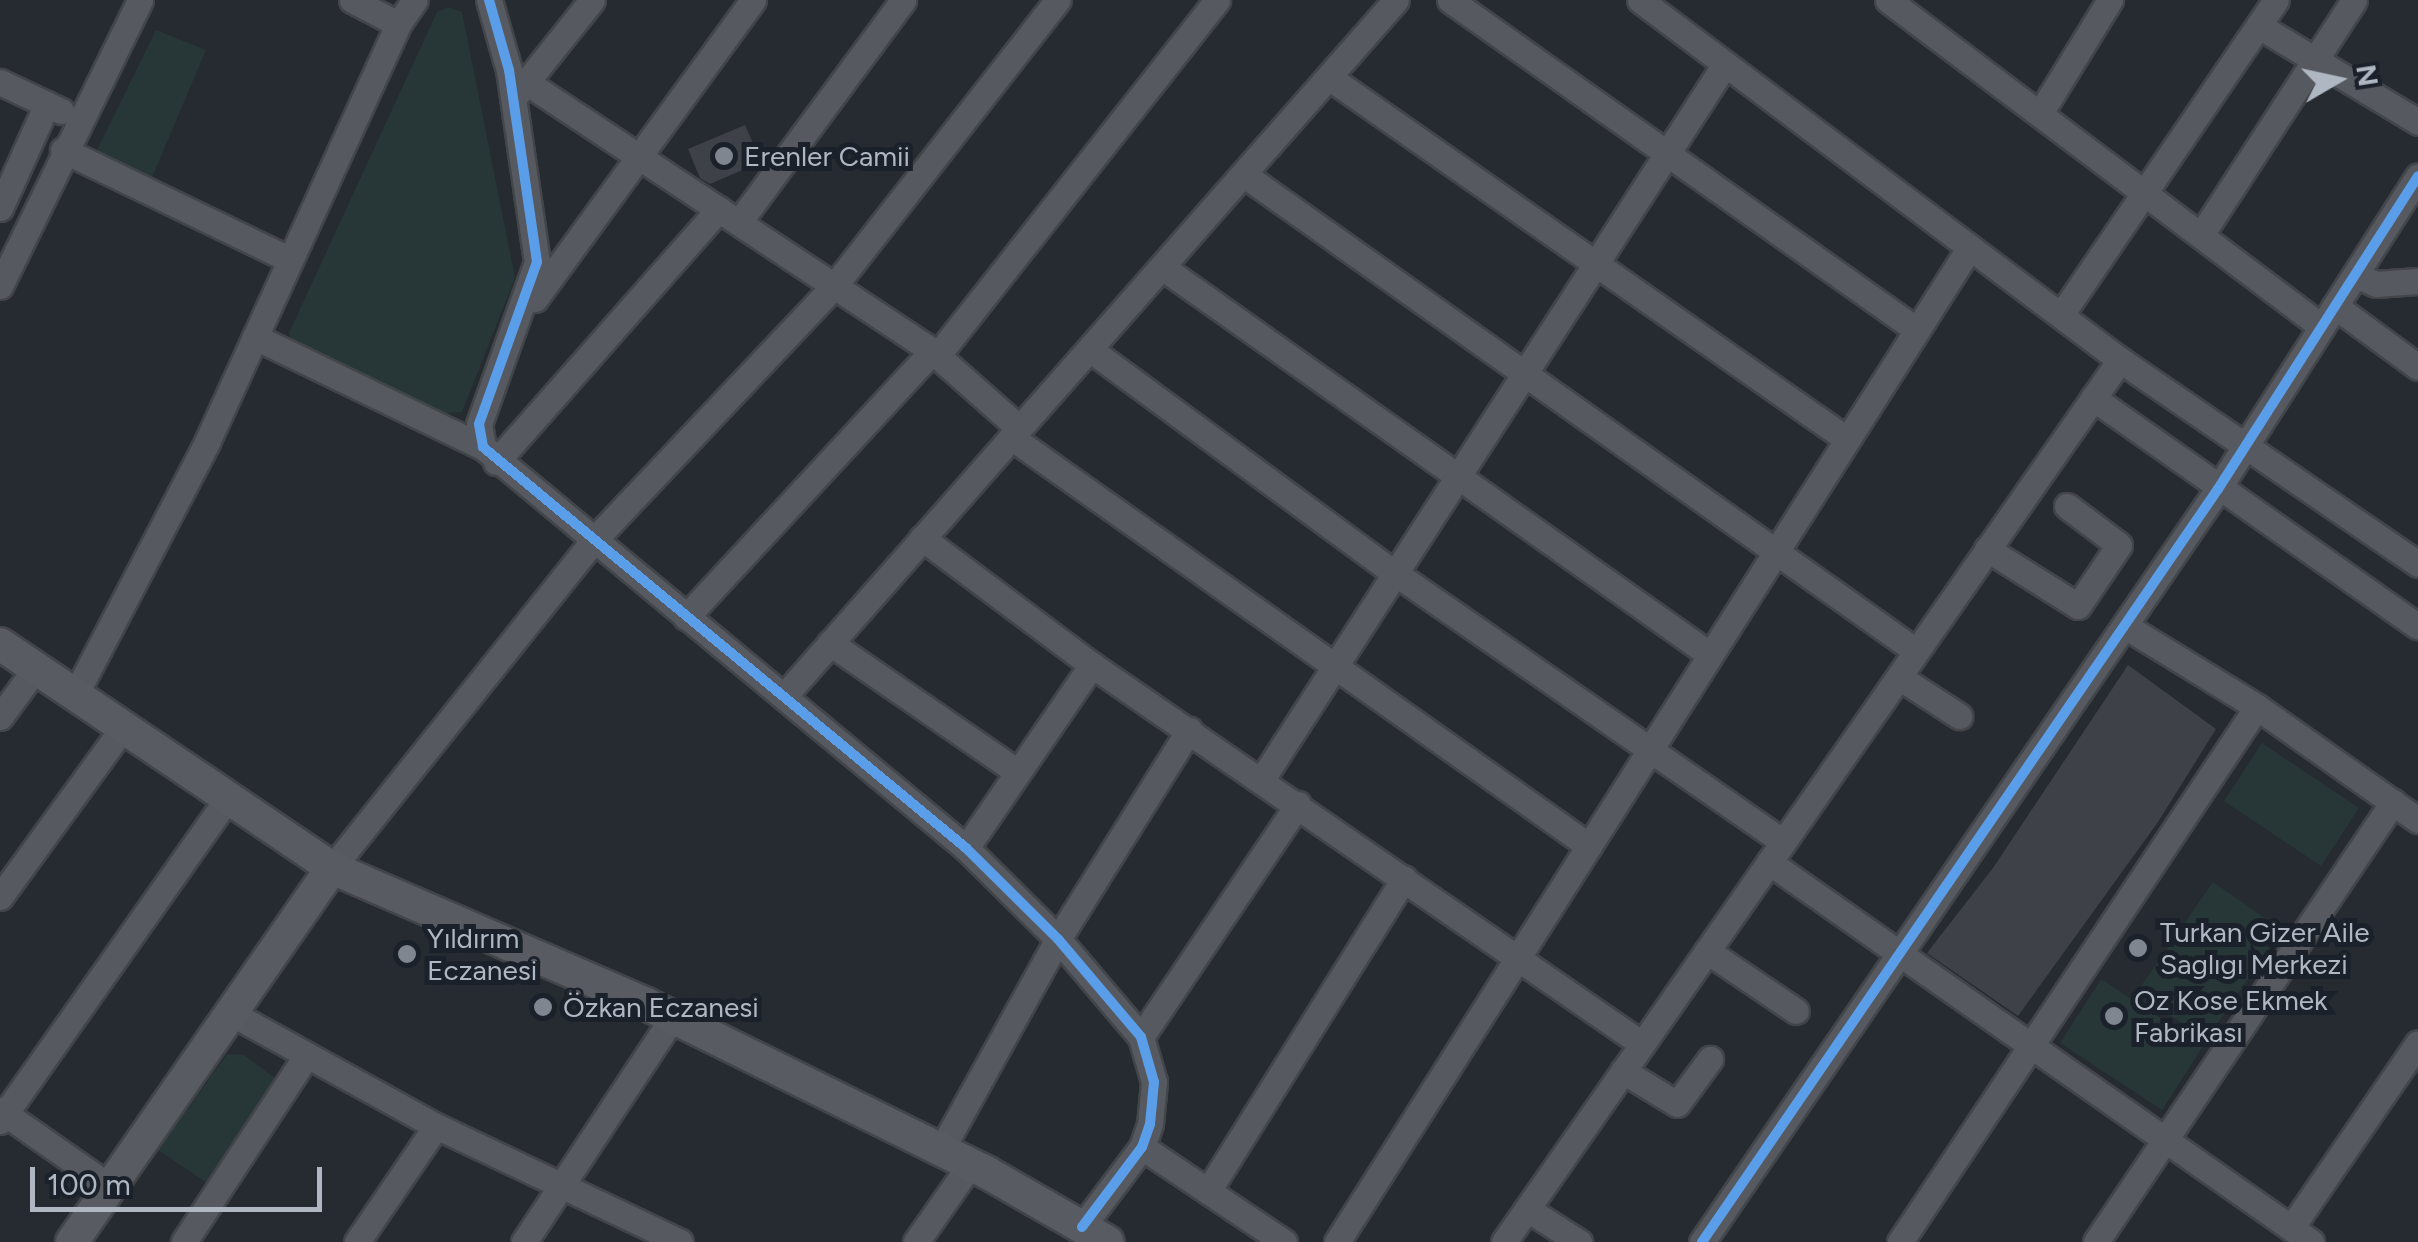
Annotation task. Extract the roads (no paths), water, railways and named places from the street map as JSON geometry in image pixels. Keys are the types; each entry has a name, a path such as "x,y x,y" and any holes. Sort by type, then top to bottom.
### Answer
{"main road":[{"path":"0,644 332,868 673,1017 956,1157 1095,1234"},
{"path":"72,1242 332,868"}],"street":[{"path":"0,286 63,150 140,0"},
{"path":"352,0 398,24"},
{"path":"75,695 255,337 398,24 415,0"},
{"path":"489,0 520,90 537,262 522,318 479,424 490,454"},
{"path":"520,90 592,0"},
{"path":"522,318 637,153 752,0"},
{"path":"490,454 729,216 903,0"},
{"path":"332,868 592,542 835,285 1058,0"},
{"path":"686,617 934,353 1217,0"},
{"path":"785,695 1015,432 1092,351 1396,0"},
{"path":"1450,0 1914,328"},
{"path":"1640,0 2120,360 2418,564"},
{"path":"1888,0 2201,235 2418,368"},
{"path":"1919,24 1934,0"},
{"path":"2041,112 2110,0"},
{"path":"2061,315 2276,0"},
{"path":"2201,235 2354,0"},
{"path":"2259,26 2418,122"},
{"path":"1262,780 1392,571 1670,154 1725,64"},
{"path":"1330,78 1845,438"},
{"path":"0,82 78,120"},
{"path":"520,90 637,153 934,353 1015,432 1588,846"},
{"path":"0,208 46,104"},
{"path":"63,150 288,259"},
{"path":"1243,174 1778,549 1916,651"},
{"path":"1702,1242 2218,489 2355,275 2410,203 2418,176"},
{"path":"1338,1242 1515,956 1651,750 1914,328 1970,247"},
{"path":"1162,266 1710,654"},
{"path":"2355,275 2376,284 2418,281"},
{"path":"255,337 490,454 966,848 1058,939 1141,1037 1154,1104 1142,1147 1095,1234"},
{"path":"1092,351 1392,571 1651,750 1899,954 2301,1235 2418,1043"},
{"path":"1504,1242 2120,360"},
{"path":"2093,398 2418,626"},
{"path":"1988,549 2078,606 2119,545 2067,506"},
{"path":"922,538 1092,665 1642,1044"},
{"path":"2124,626 2257,707 2418,820"},
{"path":"830,643 1016,771"},
{"path":"966,848 1092,665"},
{"path":"0,717 36,668"},
{"path":"1899,676 1960,716"},
{"path":"1900,1242 2257,707"},
{"path":"0,897 123,728"},
{"path":"916,1242 1058,939 1189,730"},
{"path":"110,1187 2,1115 228,798"},
{"path":"2096,1242 2161,1137 2393,802"},
{"path":"1141,1037 1298,804"},
{"path":"1208,1190 1404,878"},
{"path":"1707,951 1796,1011"},
{"path":"231,1014 305,1058 436,1126 562,1181 680,1242"},
{"path":"524,1242 673,1017"},
{"path":"184,1242 305,1058"},
{"path":"1623,1072 1677,1104 1710,1059"},
{"path":"357,1242 436,1126"},
{"path":"1142,1147 1284,1242"},
{"path":"1527,1209 1580,1242"}],"place":[{"name":"Erenler Camii","path":"724,156"},
{"name":"Turkan Gizer Aile Saglıgı Merkezi","path":"2138,948"},
{"name":"Yıldırım Eczanesi","path":"407,954"},
{"name":"Özkan Eczanesi","path":"543,1007"},
{"name":"Oz Kose Ekmek Fabrikası","path":"2114,1016"}]}
